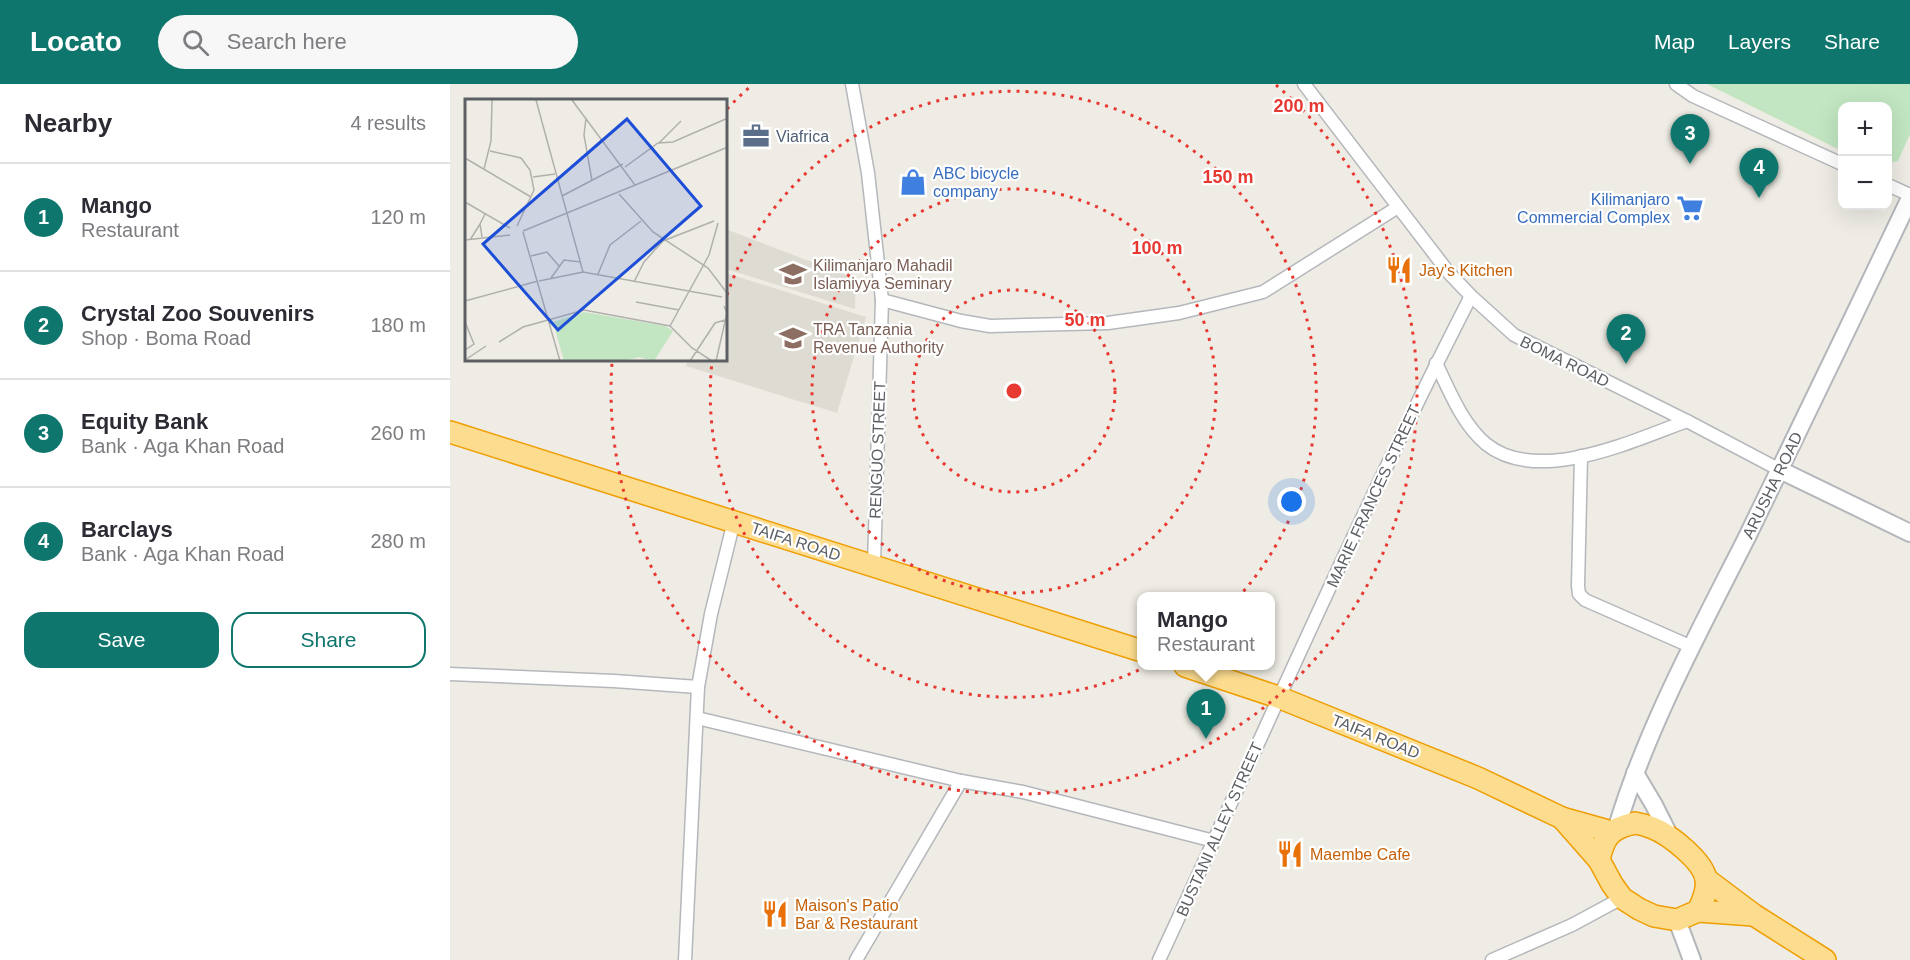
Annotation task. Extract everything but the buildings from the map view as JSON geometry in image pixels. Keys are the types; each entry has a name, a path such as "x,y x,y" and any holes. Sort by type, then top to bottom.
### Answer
{"highway":[{"name":"TAIFA ROAD","path":"450,432 1137,649"},
{"name":"TAIFA ROAD","path":"1197,670 1278,697 1479,778 1562,818 1614,829"},
{"name":"TAIFA ROAD","path":"1562,818 1599,860"},
{"path":"1754,915 1698,911 1677,920 1654,916 1622,898 1599,860 1602,845 1614,829 1635,823 1654,828 1688,852 1706,879 1754,915 1825,960"},
{"path":"1698,911 1705,896 1706,879"}],"main road":[{"name":"ARUSHA ROAD","path":"1614,829 1635,772 1692,647 1780,470 1910,197"},
{"path":"1780,470 1910,533"},
{"path":"1635,772 1671,839"},
{"path":"1677,920 1692,960"}],"street":[{"name":"RENGUO STREET","path":"852,84 868,173 882,300 874,565"},
{"name":"BOMA ROAD","path":"1304,84 1449,273 1470,296 1514,335 1780,470"},
{"path":"1676,84 1693,96 1838,162"},
{"path":"1892,188 1910,197"},
{"path":"882,300 961,321 990,326 1108,323 1179,313 1263,292 1398,207"},
{"name":"MARIE FRANCES STREET","path":"1278,697 1470,296"},
{"path":"1436,363 1455,404 1486,444 1498,451 1523,459 1541,461 1581,456 1687,421"},
{"path":"1581,456 1578,586 1580,594 1585,600 1692,647"},
{"path":"685,960 698,687 711,614 734,521"},
{"path":"450,674 698,687"},
{"name":"BUSTANI ALLEY STREET","path":"1159,960 1278,697"},
{"path":"697,718 961,781 1023,792 1214,841"},
{"path":"856,960 961,781"},
{"path":"1492,960 1510,956 1622,898"}],"shaded area":[{"name":"Kilimanjaro Mahadil Islamiyya Seminary","path":"728,230 856,279 855,309 728,270"},
{"name":"TRA Tanzania Revenue Authority","path":"728,274 866,317 837,413 686,366 687,362 728,362"}],"green space":[{"path":"1707,84 1910,84 1910,134 1898,161 1892,162 1892,102 1838,102 1838,149"}],"place":[{"name":"Viafrica","path":"756,136"},
{"name":"Equity Bank","path":"1690,164"},
{"name":"ABC bicycle company","path":"913,182"},
{"name":"Barclays","path":"1759,198"},
{"name":"Kilimanjaro Commercial Complex","path":"1690,208"},
{"name":"Jay's Kitchen","path":"1399,270"},
{"name":"Kilimanjaro Mahadil Islamiyya Seminary","path":"793,274"},
{"name":"TRA Tanzania Revenue Authority","path":"793,338"},
{"name":"Crystal Zoo Souvenirs","path":"1626,364"},
{"name":"Mango","path":"1206,739"},
{"name":"Maembe Cafe","path":"1290,854"},
{"name":"Maison's Patio Bar & Restaurant","path":"775,914"}]}
